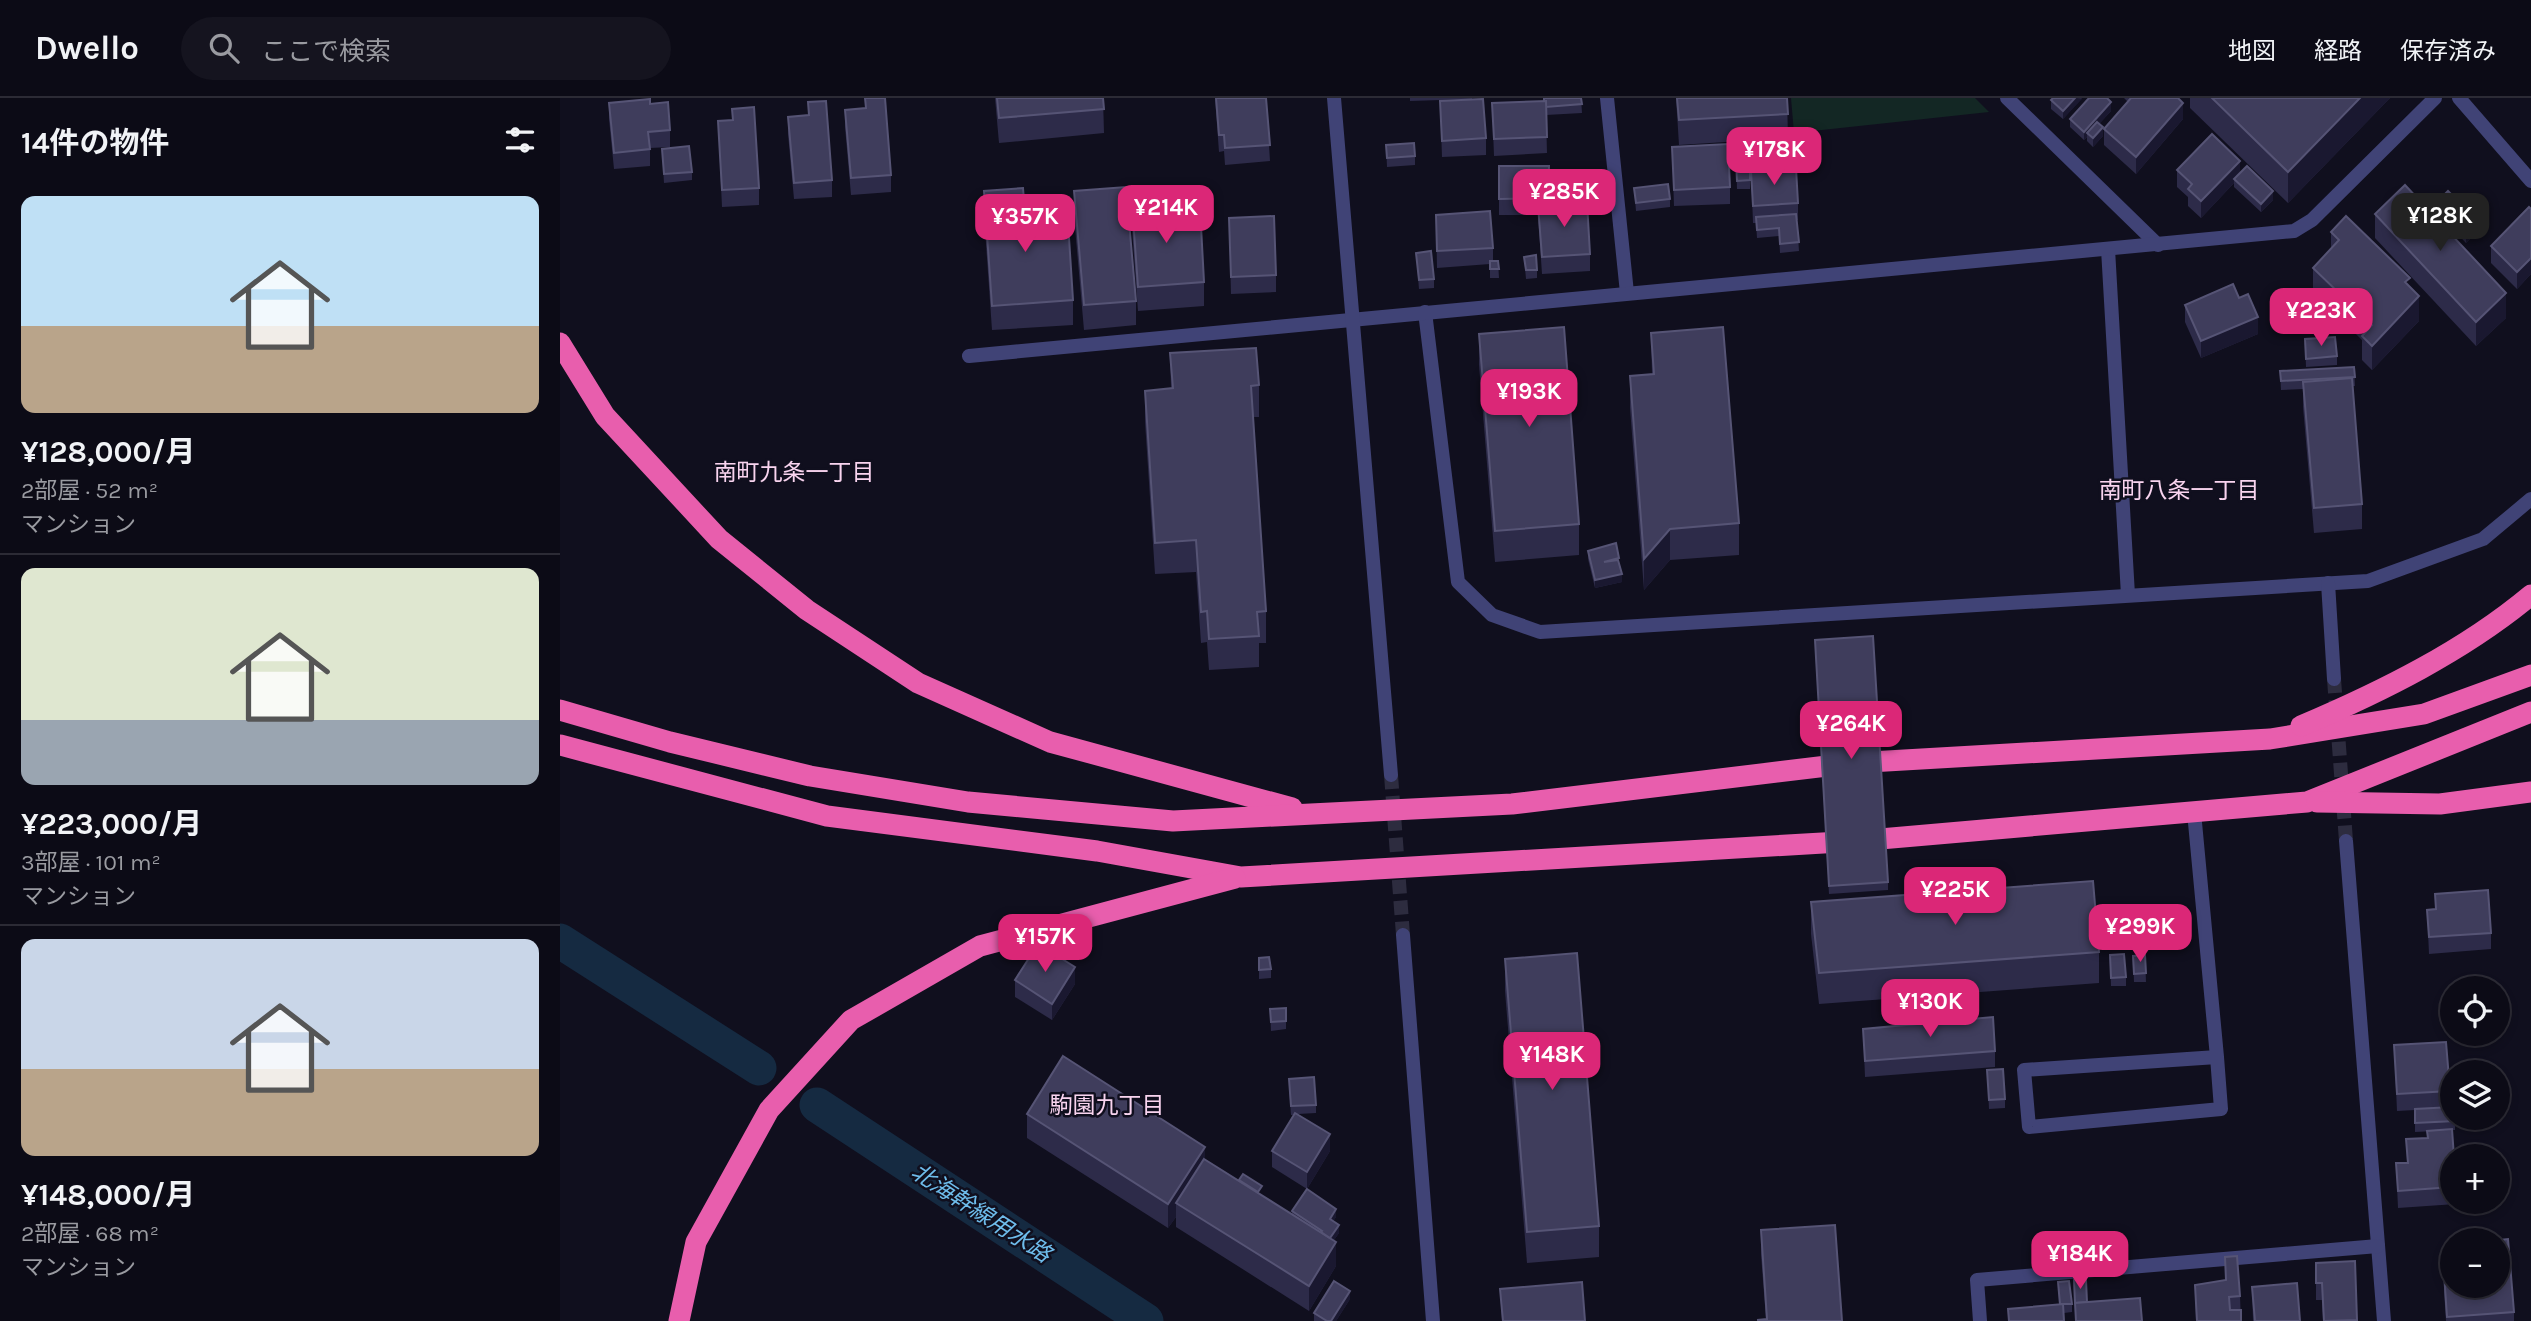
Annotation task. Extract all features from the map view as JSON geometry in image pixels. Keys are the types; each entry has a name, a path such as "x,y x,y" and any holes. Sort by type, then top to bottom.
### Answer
{"highway":[{"path":"560,342 605,416 719,539 807,610 918,683 1050,743 1185,782 1315,814"},
{"path":"2270,739 2364,699 2435,659 2531,595"},
{"path":"560,710 670,742 810,776 968,802 1173,821 1512,804 1853,763 2270,739 2424,714 2531,675"},
{"path":"2307,802 2531,712"},
{"path":"560,745 827,816 1097,851 1241,877"},
{"path":"679,1321 696,1242 769,1110 851,1020 980,946 1241,877 1857,841 2307,802 2441,804 2531,792"}],"street":[{"path":"1334,98 1391,775"},
{"path":"1607,98 1627,293"},
{"path":"2007,98 2158,245"},
{"path":"969,356 2294,231 2312,220 2435,98"},
{"path":"2459,98 2531,181"},
{"path":"2108,249 2128,595"},
{"path":"1425,312 1458,582 1492,615 1540,632 2368,581 2483,539 2531,499"},
{"path":"2328,583 2334,679"},
{"path":"2194,812 2217,1057 2221,1109 2029,1127 2024,1070 2217,1057"},
{"path":"2346,841 2384,1321"},
{"path":"1403,935 1433,1321"},
{"path":"1980,1321 1977,1280 2378,1246"}],"green space":[{"path":"1791,98 1975,98 1989,112 1794,133"}],"building":[{"path":"865,98 885,98 891,175 851,178 845,110 866,108"},
{"path":"997,98 1103,98 1104,109 999,118"},
{"path":"1216,98 1266,98 1270,145 1225,148 1224,135 1219,135"},
{"path":"1544,98 1581,98 1582,104 1546,107"},
{"path":"1677,98 1787,98 1788,114 1679,120"},
{"path":"2075,98 2063,111 2051,100"},
{"path":"2089,98 2107,98 2111,102 2084,132 2070,119"},
{"path":"2131,98 2178,98 2183,103 2136,157 2104,129"},
{"path":"2212,98 2360,98 2288,172"},
{"path":"650,99 650,104 668,102 670,130 648,132 650,149 614,153 609,103"},
{"path":"1483,99 1486,138 1442,141 1440,101"},
{"path":"826,101 832,180 794,183 788,117 809,115 808,102"},
{"path":"1546,101 1547,137 1494,139 1492,103"},
{"path":"754,107 759,188 722,190 718,121 733,120 732,109"},
{"path":"2097,122 2103,127 2093,138 2087,133"},
{"path":"2212,134 2240,161 2201,201 2188,189 2192,184 2177,170"},
{"path":"1414,143 1415,156 1387,158 1386,145"},
{"path":"1728,144 1730,187 1674,190 1672,147"},
{"path":"689,146 692,172 664,174 662,149"},
{"path":"1736,160 1750,160 1750,180 1737,181"},
{"path":"1499,166 1549,166 1548,198 1499,199"},
{"path":"2247,166 2273,191 2261,204 2234,179"},
{"path":"1796,168 1798,203 1753,206 1751,171"},
{"path":"1668,184 1670,199 1636,203 1634,188"},
{"path":"2405,185 2506,293 2476,322 2375,214"},
{"path":"1126,187 1136,301 1084,305 1074,191"},
{"path":"1023,188 1026,225 1068,222 1073,300 992,306 984,191"},
{"path":"2448,191 2479,222 2466,234 2436,203"},
{"path":"1184,201 1186,227 1201,226 1204,282 1138,287 1132,204"},
{"path":"1587,202 1590,254 1542,257 1538,205"},
{"path":"2529,207 2531,258 2517,272 2491,246"},
{"path":"1490,211 1493,248 1437,251 1436,215"},
{"path":"1796,214 1799,242 1780,244 1779,228 1757,230 1756,217"},
{"path":"1274,216 1276,275 1231,277 1229,218"},
{"path":"2346,216 2410,278 2405,282 2419,296 2372,346 2362,336 2372,325 2313,268 2339,240 2331,232"},
{"path":"1431,251 1434,279 1419,280 1416,253"},
{"path":"1536,255 1537,270 1526,270 1524,257"},
{"path":"1490,261 1498,261 1499,269 1490,269"},
{"path":"2233,284 2239,298 2248,294 2258,317 2201,341 2185,305"},
{"path":"1564,327 1579,524 1495,531 1479,334"},
{"path":"1723,327 1739,523 1670,529 1644,559 1630,376 1654,374 1651,333"},
{"path":"2335,337 2337,356 2306,359 2305,339"},
{"path":"1256,348 1259,385 1251,386 1266,611 1257,612 1259,636 1209,639 1207,611 1201,612 1196,540 1155,543 1145,391 1173,388 1170,353"},
{"path":"2354,367 2355,377 2281,381 2280,371"},
{"path":"2352,378 2362,504 2314,508 2303,382"},
{"path":"1616,543 1619,558 1604,562 1618,560 1622,574 1595,580 1588,551"},
{"path":"1873,636 1888,882 1829,886 1815,640"},
{"path":"2093,881 2099,952 1819,973 1811,902"},
{"path":"2488,890 2491,933 2429,937 2427,910 2436,909 2435,894"},
{"path":"1038,944 1075,967 1052,1004 1015,980"},
{"path":"1577,953 1599,1226 1527,1232 1505,959"},
{"path":"2124,954 2126,977 2111,978 2110,955"},
{"path":"2145,955 2146,973 2134,974 2133,956"},
{"path":"1269,957 1271,969 1259,970 1259,958"},
{"path":"1286,1008 1286,1021 1271,1022 1270,1009"},
{"path":"1993,1017 1995,1051 1865,1061 1863,1029"},
{"path":"2440,1042 2440,1046 2446,1046 2447,1060 2440,1060 2440,1092 2397,1094 2394,1045"},
{"path":"1063,1056 1205,1147 1168,1204 1027,1114"},
{"path":"2003,1069 2005,1099 1989,1100 1987,1070"},
{"path":"1314,1077 1316,1105 1291,1106 1289,1079"},
{"path":"2440,1108 2440,1122 2415,1123 2415,1109"},
{"path":"1295,1113 1330,1134 1307,1172 1272,1151"},
{"path":"2452,1130 2453,1144 2440,1144 2440,1188 2398,1191 2396,1163 2408,1163 2406,1139 2428,1138 2427,1131"},
{"path":"1204,1159 1336,1242 1309,1286 1176,1203"},
{"path":"1243,1174 1262,1186 1258,1192 1239,1180"},
{"path":"1307,1189 1336,1209 1330,1219 1339,1225 1330,1238 1292,1211"},
{"path":"1835,1225 1842,1321 1758,1321 1767,1319 1761,1230"},
{"path":"2237,1256 2240,1296 2229,1297 2230,1310 2241,1310 2241,1321 2197,1321 2195,1285 2226,1280 2225,1257"},
{"path":"2355,1261 2357,1320 2324,1321 2322,1283 2316,1283 2316,1263"},
{"path":"2510,1263 2514,1312 2447,1317 2446,1298 2510,1298"},
{"path":"2074,1280 2086,1280 2087,1302 2075,1303"},
{"path":"1334,1281 1350,1291 1331,1321 1327,1321 1314,1313"},
{"path":"2069,1281 2072,1304 2060,1304 2058,1282"},
{"path":"1582,1282 1585,1321 1503,1321 1500,1289"},
{"path":"2297,1283 2300,1321 2255,1321 2252,1287"},
{"path":"2140,1298 2142,1321 2076,1321 2075,1303"},
{"path":"2063,1304 2064,1321 2009,1321 2008,1309"}],"waterway":[{"name":"北海幹線用水路","path":"560,941 759,1068"},
{"name":"北海幹線用水路","path":"817,1105 1146,1321"}],"tunnel":[{"path":"2334,679 2346,841"},
{"path":"1391,775 1403,935"}],"district":[{"name":"南町九条一丁目","path":"794,472"},
{"name":"南町八条一丁目","path":"2179,490"},
{"name":"駒園九丁目","path":"1107,1105"}]}
